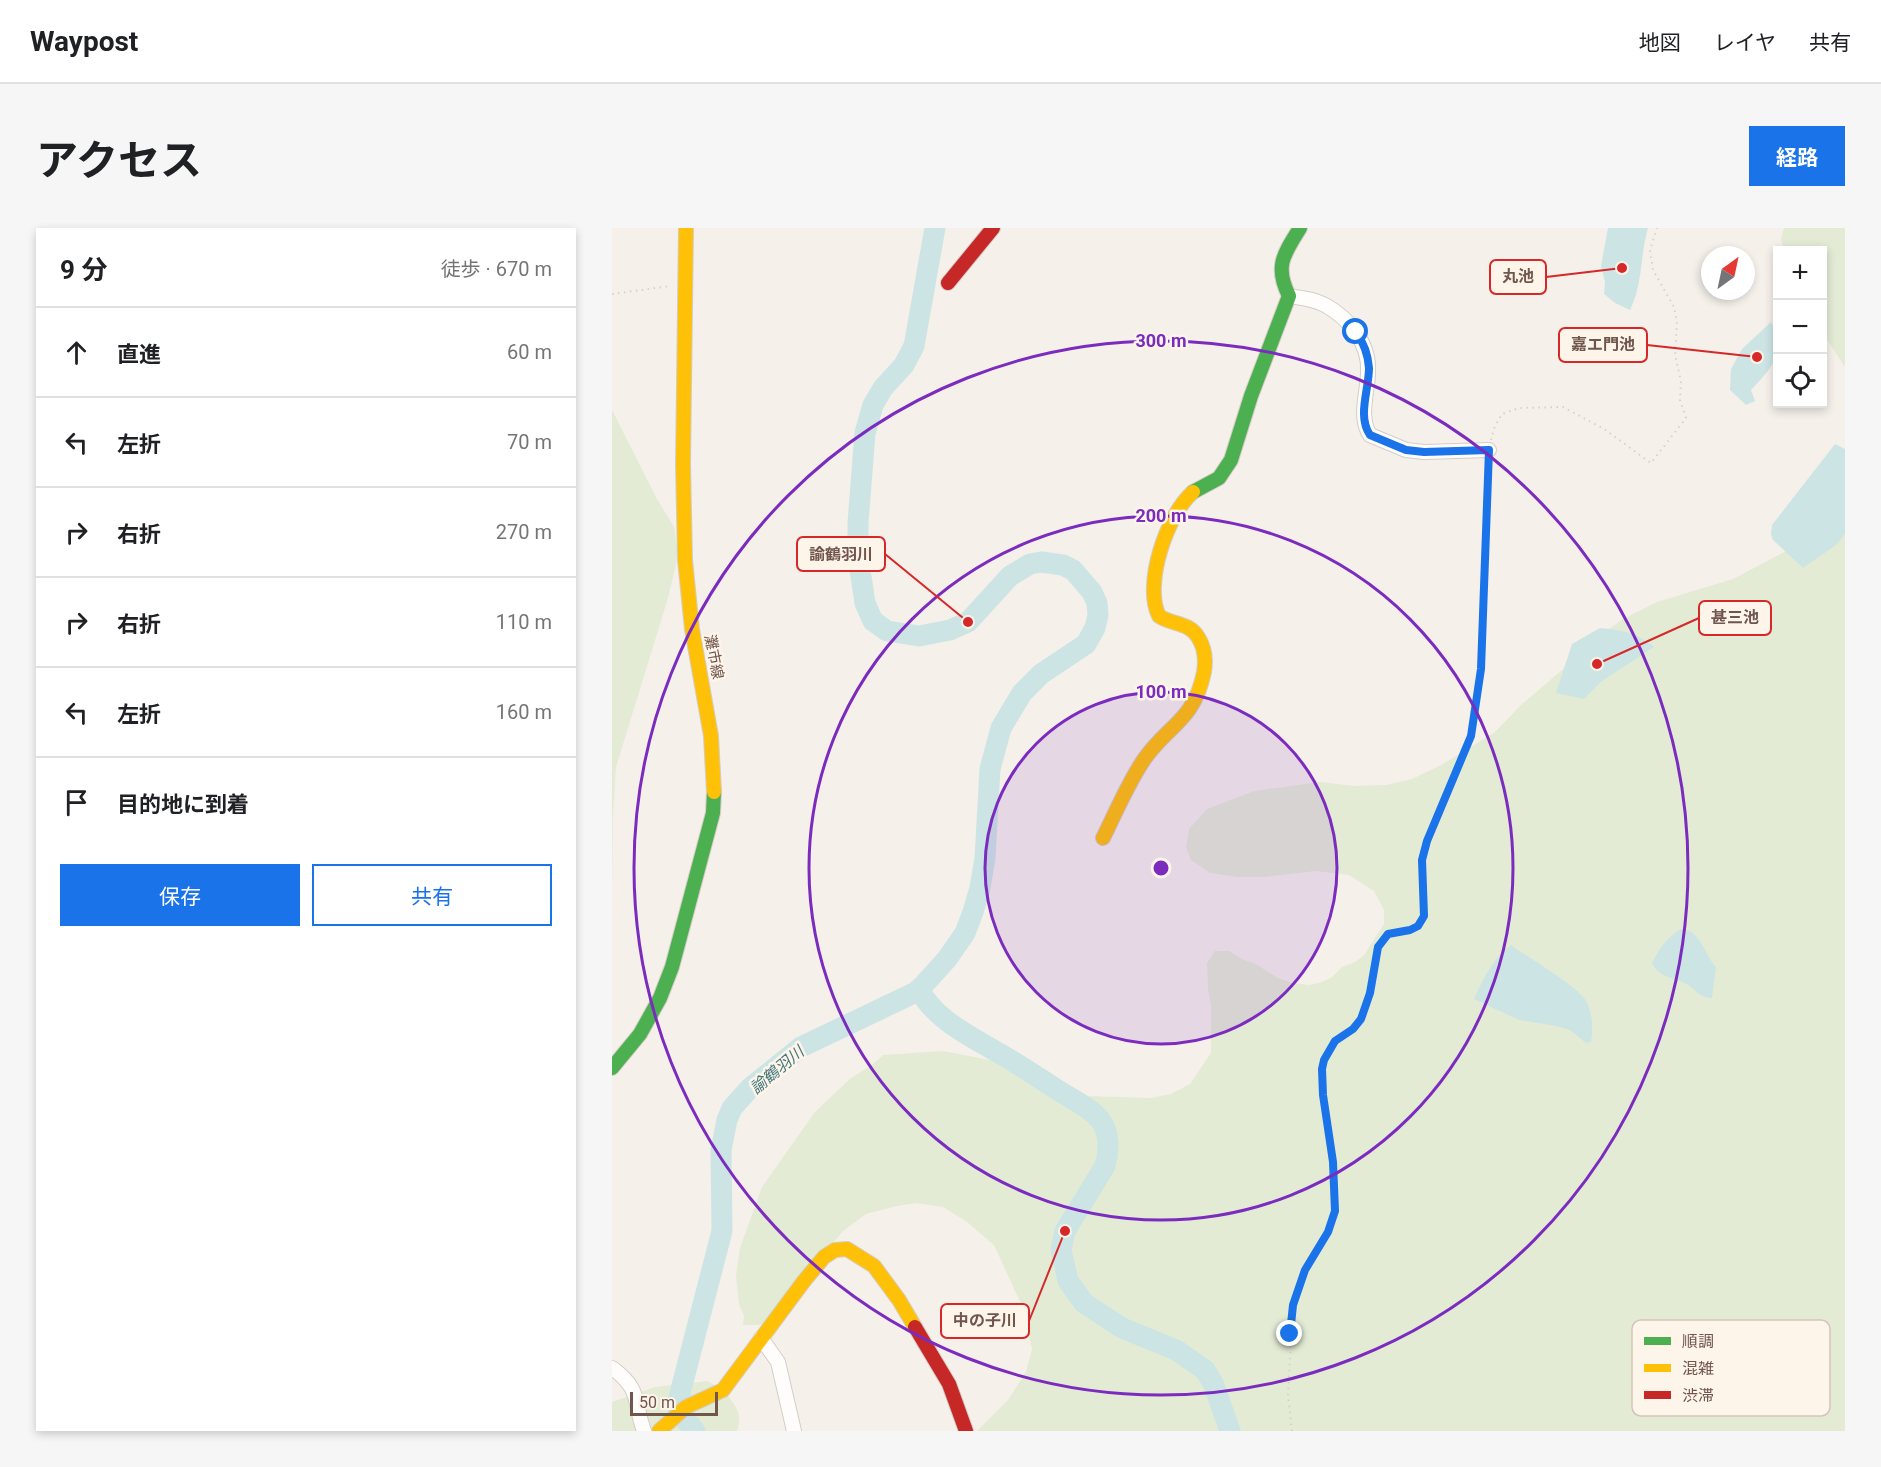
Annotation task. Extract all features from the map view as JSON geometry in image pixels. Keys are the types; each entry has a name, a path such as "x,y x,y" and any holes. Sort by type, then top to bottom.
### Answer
{"street":[{"name":"灘市線","path":"612,1068 640,1034 664,988 696,883 713,813 714,777 711,736 692,629 684,560 686,228"},
{"path":"948,283 993,228"},
{"path":"1103,838 1128,786 1151,750 1186,715 1196,699 1205,664 1204,648 1197,634 1187,626 1159,616 1155,607 1154,596 1162,545 1168,528 1181,505 1195,491 1215,482 1222,474 1236,447 1246,410 1289,296 1281,280 1280,266 1300,228"},
{"path":"1289,296 1308,298 1326,305 1346,321 1362,340 1369,369 1364,421 1370,435 1406,450 1424,452 1489,450"},
{"path":"659,1431 681,1412 723,1390 824,1257 835,1250 847,1249 874,1266 899,1300 949,1384 966,1431"},
{"path":"761,1338 778,1362 794,1431"},
{"path":"612,1368 627,1379 638,1401 644,1431"}],"path":[{"path":"1292,1431 1288,1395 1293,1305 1305,1270 1328,1232 1335,1211 1333,1162 1322,1069 1324,1060 1335,1041 1353,1029 1361,1019 1370,993 1378,947 1388,934 1410,930 1418,926 1424,916 1422,860 1427,841 1471,736 1474,721 1481,669 1489,450 1495,426 1502,414 1519,408 1563,407 1604,429 1651,463 1686,418 1680,400 1681,381 1675,355 1677,322 1674,307 1653,270 1650,250 1657,228"},
{"path":"612,294 685,284"}],"green space":[{"path":"1784,228 1845,228 1845,367 1827,339 1827,246 1783,246 1781,239"},
{"path":"612,410 657,499 674,527 678,556 668,598 616,767 612,888"},
{"path":"1845,505 1845,1431 977,1431 1008,1400 1026,1372 1032,1349 1023,1308 994,1245 967,1222 943,1207 916,1203 866,1214 843,1231 765,1325 743,1325 744,1316 739,1304 736,1276 740,1248 762,1187 815,1112 851,1078 883,1055 943,1051 990,1060 1038,1082 1086,1096 1151,1098 1171,1094 1190,1084 1211,1053 1211,1005 1207,963 1215,951 1229,951 1278,978 1309,985 1331,978 1342,967 1355,962 1364,955 1384,924 1384,910 1374,891 1349,875 1316,871 1264,877 1237,877 1210,873 1191,860 1186,848 1189,829 1207,809 1254,791 1321,782 1354,786 1386,785 1412,779 1443,764 1495,732 1521,705 1562,670 1581,649 1623,619 1657,602 1733,579 1830,528"},
{"path":"708,1381 721,1390 736,1408 739,1415 737,1431 612,1431 612,1402 655,1387"}],"water":[{"path":"1608,228 1648,228 1637,290 1630,310 1615,303 1604,294 1605,282 1601,266"},
{"path":"1771,322 1773,362 1765,375 1751,390 1755,401 1746,405 1730,390 1731,369 1742,349"},
{"path":"1835,444 1845,449 1845,534 1836,545 1803,568 1773,540 1772,525"},
{"path":"1600,628 1629,633 1654,647 1602,681 1584,699 1556,693 1572,644"},
{"path":"1681,929 1688,930 1698,938 1716,967 1712,998 1702,995 1683,982 1664,975 1652,963 1664,944"},
{"path":"1511,945 1563,980 1586,1001 1591,1016 1591,1042 1586,1043 1570,1030 1519,1020 1474,999 1489,969"}],"waterway":[{"name":"諭鶴羽川","path":"695,1431 677,1405 722,1231 721,1150 732,1108 750,1088 801,1047 918,991 947,959 965,933 980,888 985,858 990,769 1001,728 1022,693 1041,674 1086,644 1095,628 1098,615 1097,603 1092,592 1073,570 1063,565 1041,562 1030,564 1010,576 968,622 950,630 919,636 887,631 873,621 865,603 858,556 858,523 865,433 873,405 883,388 904,365 914,346 935,228"},
{"path":"919,989 934,1009 954,1026 1084,1106 1101,1121 1107,1137 1108,1149 1105,1166 1065,1231 1061,1250 1068,1281 1084,1303 1122,1328 1176,1350 1205,1370 1214,1385 1230,1431"}],"traffic: fast":[{"path":"1193,492 1219,478 1231,460 1251,396 1289,296 1282,276 1283,260 1300,228"},
{"path":"612,1068 640,1034 660,998 672,967 713,813 714,792"}],"traffic: slow":[{"path":"686,228 683,464 685,560 692,629 711,736 714,792"},
{"path":"1103,838 1143,761 1187,713 1194,702 1204,672 1204,654 1198,637 1185,626 1159,616 1154,587 1160,551 1167,533 1174,516 1193,492"},
{"path":"659,1431 686,1407 723,1390 804,1281 824,1257 835,1250 847,1249 874,1266 915,1327"}],"traffic: jam":[{"path":"948,283 993,228"},
{"path":"915,1327 949,1384 966,1431"}],"place":[{"name":"丸池","path":"1622,268"},
{"name":"嘉エ門池","path":"1757,357"},
{"name":"諭鶴羽川","path":"968,622"},
{"name":"甚三池","path":"1597,664"},
{"name":"中の子川","path":"1065,1231"}],"route":[{"path":"1290,1334 1293,1305 1305,1270 1328,1232 1335,1211 1333,1162 1323,1095 1324,1060 1335,1041 1353,1029 1361,1019 1370,993 1378,947 1388,934 1410,930 1418,926 1424,916 1422,860 1427,841 1471,736 1481,669 1489,450 1424,452 1406,450 1370,435 1364,421 1369,369 1366,351 1356,332"}]}
